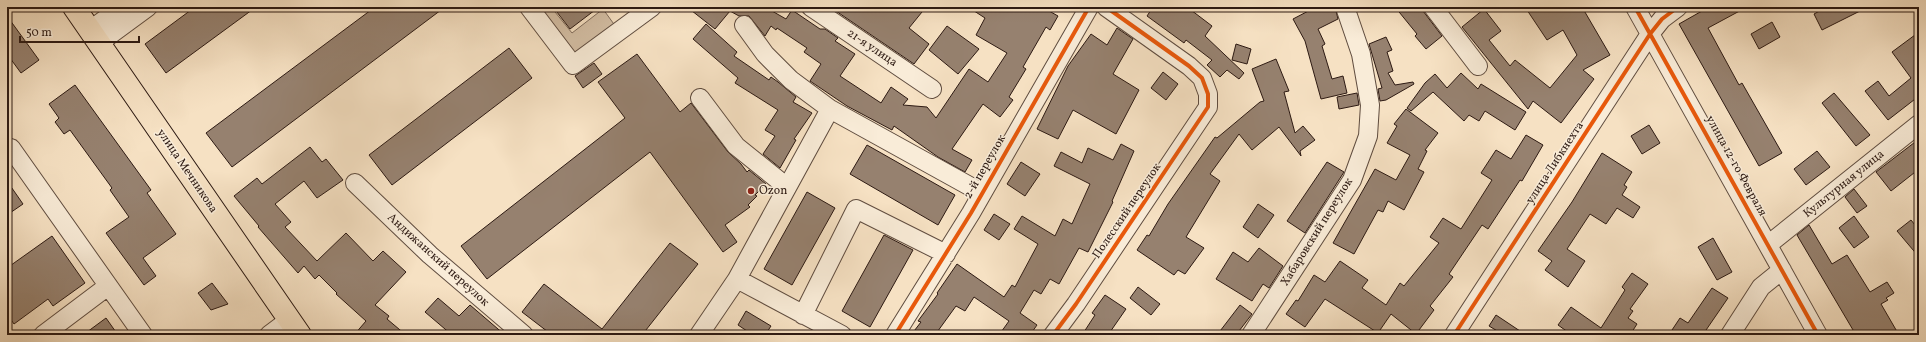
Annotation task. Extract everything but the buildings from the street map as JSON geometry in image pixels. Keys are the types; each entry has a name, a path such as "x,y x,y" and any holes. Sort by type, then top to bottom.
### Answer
{"main road":[{"name":"улица Мечникова","path":"74,7 294,328"}],"street":[{"path":"94,37 122,7"},
{"path":"94,37 148,7"},
{"path":"529,7 573,65 652,7"},
{"name":"21-я улица","path":"811,7 932,89"},
{"name":"2-й переулок","path":"895,335 946,254 1089,7"},
{"name":"Полесский переулок","path":"1053,335 1076,304 1208,107 1208,94 1202,78 1188,66 1106,7"},
{"name":"Хабаровский переулок","path":"1251,335 1352,180 1368,136 1370,105 1361,54 1345,7"},
{"path":"1433,7 1478,66"},
{"name":"улица 12-го Февраля","path":"1635,7 1769,244 1818,335"},
{"name":"улица Либкнехта","path":"1454,335 1650,34 1662,19 1678,7"},
{"path":"744,25 765,54 791,80 830,109 982,193"},
{"path":"700,98 736,146 787,187"},
{"path":"699,335 737,279 830,109"},
{"name":"Культурная улица","path":"1769,244 1919,124"},
{"path":"11,148 143,335"},
{"name":"Андижанский переулок","path":"355,183 430,255 524,335"},
{"path":"804,315 856,208 946,254"},
{"path":"1730,335 1761,287 1782,270"},
{"path":"737,279 842,335"},
{"path":"42,335 108,286"},
{"path":"268,335 294,328"}],"shaded area":[{"path":"533,7 551,7 572,33 603,9 616,27 574,59"}],"cycle path":[{"path":"895,335 971,213 1089,7"},
{"path":"1053,335 1076,304 1208,107 1208,94 1202,78 1189,66 1106,7"},
{"path":"1635,7 1818,335"},
{"path":"1454,335 1650,34 1662,19 1678,7"}],"place":[{"name":"Ozon","path":"751,191"}]}
